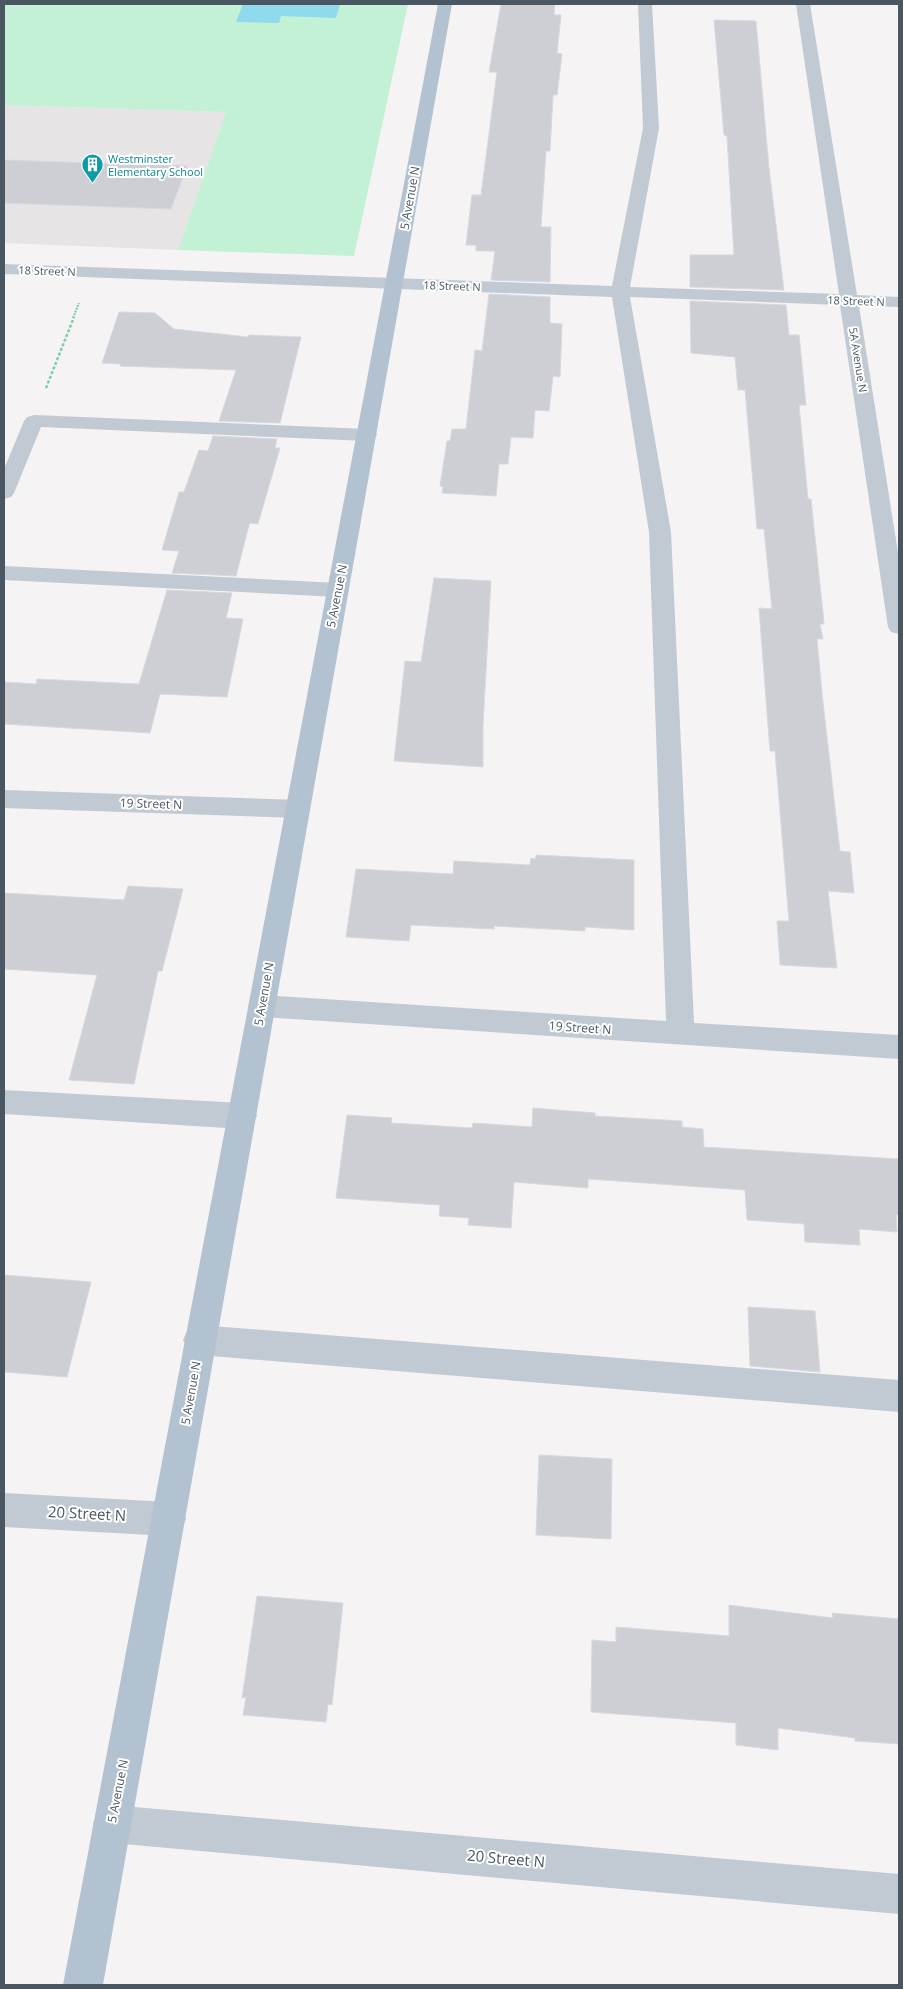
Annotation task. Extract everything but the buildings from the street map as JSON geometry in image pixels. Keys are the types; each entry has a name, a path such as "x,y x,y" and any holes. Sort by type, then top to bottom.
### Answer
{"main road":[{"name":"5 Avenue N","path":"83,1985 445,4"}],"street":[{"path":"645,4 651,128 620,292 660,532 680,1034"},
{"name":"5A Avenue N","path":"803,4 899,627"},
{"name":"18 Street N","path":"4,269 899,302"},
{"path":"4,493 34,422 367,435"},
{"path":"4,573 338,590"},
{"name":"19 Street N","path":"4,799 298,809"},
{"name":"19 Street N","path":"262,1006 899,1047"},
{"path":"4,1102 242,1116"},
{"path":"200,1340 899,1396"},
{"name":"20 Street N","path":"4,1510 169,1519"},
{"name":"20 Street N","path":"112,1824 899,1894"}],"path":[{"path":"34,422 90,273"}],"shaded area":[{"path":"4,105 226,112 178,250 4,243"}],"green space":[{"path":"4,4 408,4 354,256 178,250 226,112 4,105"}],"water":[{"path":"243,4 340,4 336,18 281,16 279,23 236,22"}],"place":[{"name":"Westminster Elementary School","path":"92,184"}]}
